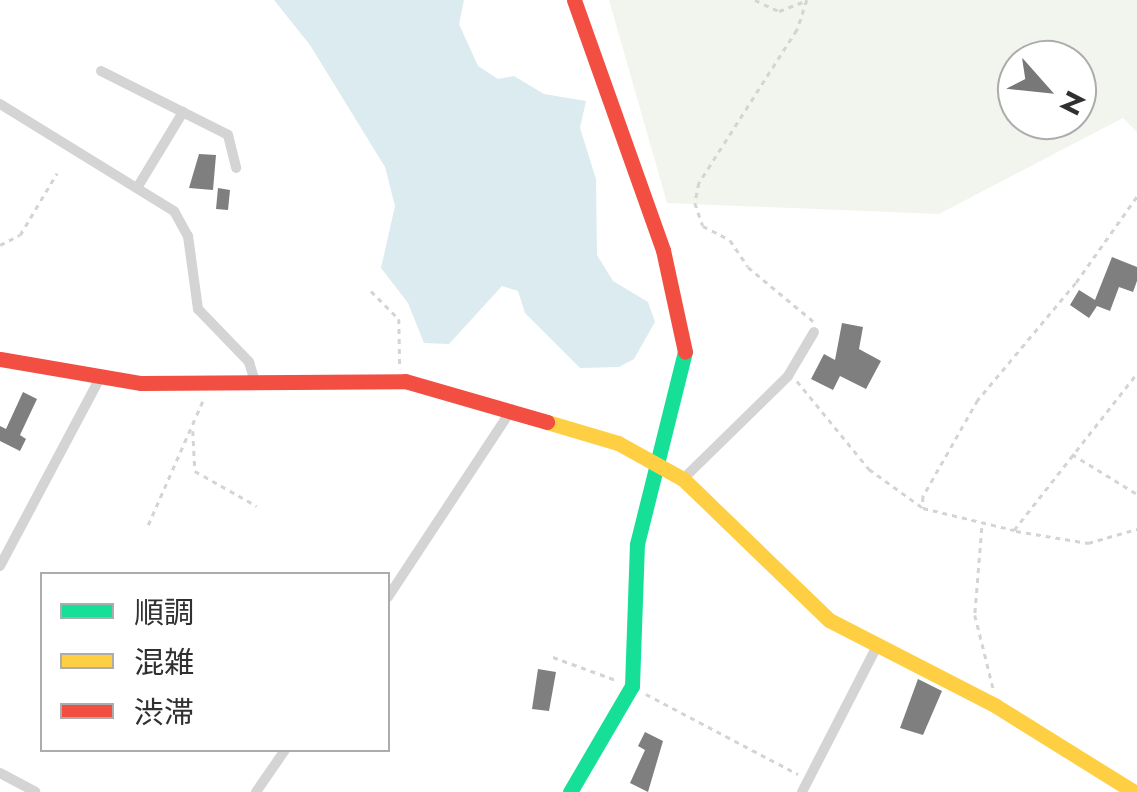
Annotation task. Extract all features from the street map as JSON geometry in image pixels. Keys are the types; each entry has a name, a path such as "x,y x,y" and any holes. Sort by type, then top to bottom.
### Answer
{"street":[{"path":"570,792 632,686 637,544 684,370 685,320 574,0"},
{"path":"101,71 231,138 236,168"},
{"path":"0,104 180,218 198,309 248,362 256,382"},
{"path":"137,188 184,112"},
{"path":"684,478 790,372 814,332"},
{"path":"0,359 101,376 209,383 398,380 512,408 657,460 684,478 818,612 991,703 1134,792"},
{"path":"0,566 101,376"},
{"path":"390,594 512,408"},
{"path":"802,792 878,644"},
{"path":"256,792 283,752"},
{"path":"0,773 35,792"}],"path":[{"path":"754,0 779,10 807,0"},
{"path":"807,0 797,30 699,183 695,204 703,226 732,242 748,267 810,316 814,332"},
{"path":"0,245 20,235 57,173"},
{"path":"923,508 922,497 978,400 1076,284 1137,196"},
{"path":"370,291 399,318 398,380"},
{"path":"790,372 869,469 923,508 982,526 1088,544 1137,529"},
{"path":"1014,530 1137,373"},
{"path":"148,524 193,430 209,383"},
{"path":"193,430 196,471 257,506"},
{"path":"1071,453 1137,494"},
{"path":"982,526 975,615 995,684 991,703"},
{"path":"552,657 632,686 808,780"}],"shaded area":[{"path":"274,0 464,0 459,24 478,66 498,79 514,76 544,94 586,101 580,128 596,179 597,255 613,281 648,302 655,322 634,359 619,367 580,368 525,313 518,291 502,286 449,344 424,343 408,303 381,268 395,206 385,167 310,45"},
{"path":"609,0 1137,0 1137,132 1123,118 1097,132 1097,40 997,40 997,140 1081,140 939,214 667,203"}],"building":[{"path":"199,154 216,155 213,190 189,188"},
{"path":"218,188 230,190 228,210 216,209"},
{"path":"1112,257 1137,267 1133,292 1119,287 1110,311 1097,306 1089,318 1070,305 1079,290 1095,300"},
{"path":"842,323 863,327 859,349 881,361 866,389 840,376 833,390 811,379 824,354 835,360"},
{"path":"23,392 37,399 20,435 26,439 20,451 0,441 0,426 6,429"},
{"path":"538,669 556,672 549,711 532,709"},
{"path":"918,679 942,691 923,735 900,728"},
{"path":"645,732 663,741 648,792 630,783 645,750 638,746"}],"traffic: fast":[{"path":"570,792 632,686 637,544 685,352"}],"traffic: slow":[{"path":"547,422 618,443 683,479 829,620 996,706 1134,792"}],"traffic: jam":[{"path":"574,0 663,250 685,352"},
{"path":"0,359 141,383 405,381 547,422"}]}
